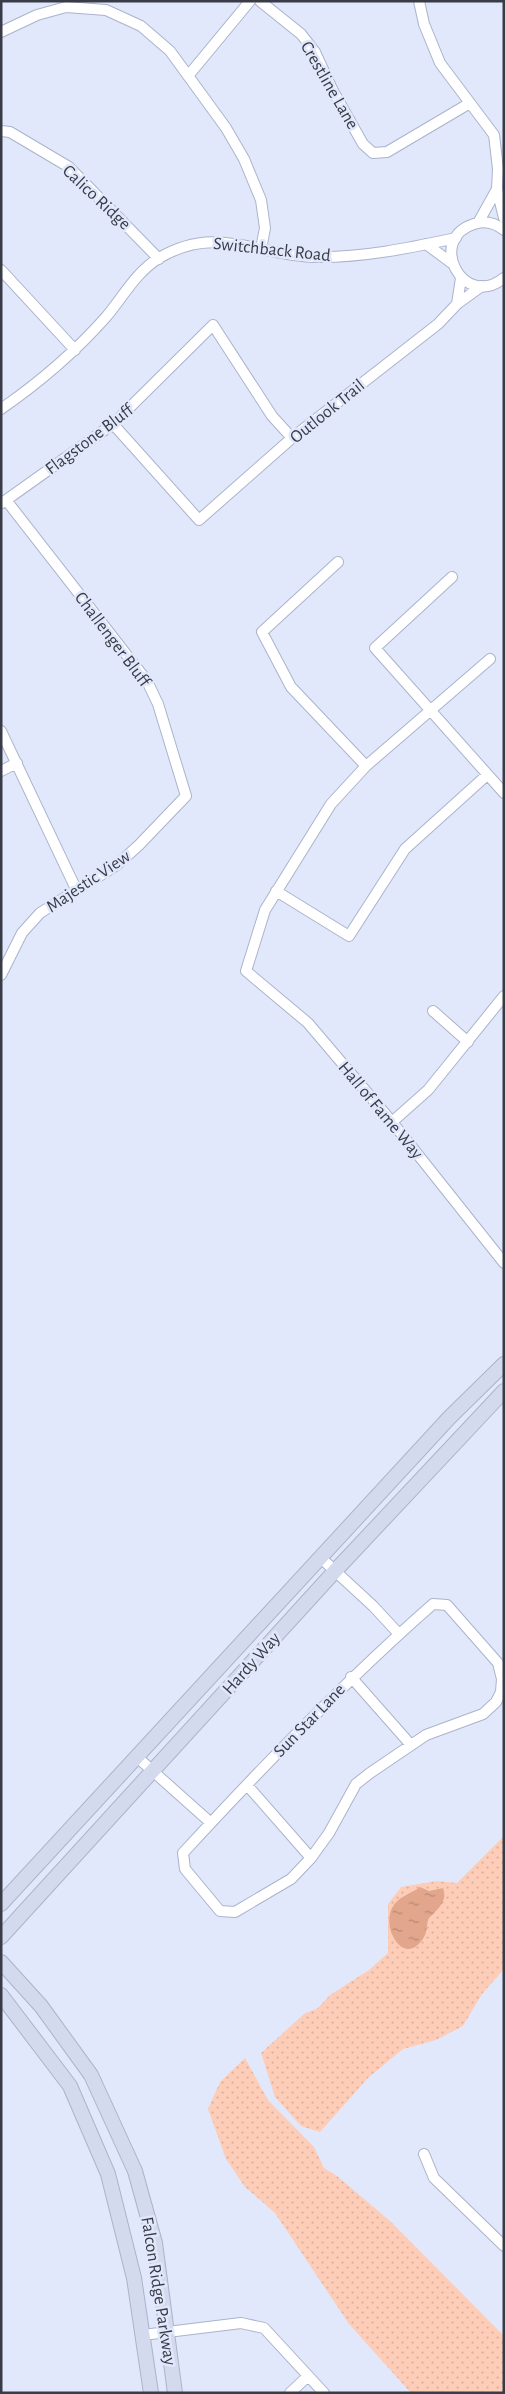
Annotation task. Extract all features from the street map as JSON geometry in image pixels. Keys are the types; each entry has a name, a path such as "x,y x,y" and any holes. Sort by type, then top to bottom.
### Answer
{"main road":[{"name":"Hardy Way","path":"1,1904 449,1418 504,1364"},
{"name":"Hardy Way","path":"1,1937 335,1571 504,1391"},
{"name":"Falcon Ridge Parkway","path":"1,1962 41,2006 91,2075 135,2172 155,2243 175,2393"},
{"name":"Falcon Ridge Parkway","path":"1,1995 70,2086 108,2174 134,2278 150,2393"}],"street":[{"path":"188,76 250,1"},
{"name":"Crestline Lane","path":"260,1 300,34 315,52 337,99 363,144 373,153 387,152 470,103"},
{"path":"419,1 424,24 440,62 494,135 498,189 504,218"},
{"path":"1,32 37,14 66,7 106,10 141,26 170,51 226,128 244,159 262,200 265,228 261,249"},
{"name":"Calico Ridge","path":"1,131 10,132 68,167 159,259"},
{"path":"478,223 498,189"},
{"path":"478,223 491,223 504,230"},
{"name":"Switchback Road","path":"1,409 51,372 75,350 107,315 140,273 159,259 180,248 204,242 229,242 313,257 369,254 456,238 465,228 478,223"},
{"path":"453,264 452,246 456,238"},
{"path":"426,244 453,264 461,278 474,285 492,285 504,278"},
{"path":"1,270 75,350"},
{"path":"456,304 461,278"},
{"name":"Outlook Trail","path":"113,424 199,520 292,438 438,324 456,304 482,286"},
{"name":"Flagstone Bluff","path":"4,502 113,424 213,325 272,416 292,438"},
{"name":"Challenger Bluff","path":"4,502 147,681 158,704 186,796"},
{"path":"338,562 262,632 291,687 366,766"},
{"path":"452,577 375,648 504,793"},
{"path":"487,775 405,849 349,936 276,891 331,804 366,766 490,659"},
{"path":"1,731 76,889"},
{"path":"1,771 17,763"},
{"name":"Majestic View","path":"1,975 22,933 40,913 117,864 139,845 186,796"},
{"name":"Hall of Fame Way","path":"276,891 265,910 246,971 308,1023 392,1122 504,1263"},
{"path":"392,1122 428,1090 504,996"},
{"path":"433,1011 468,1042"},
{"path":"321,1558 373,1606 399,1634"},
{"name":"Sun Star Lane","path":"311,1858 291,1879 235,1912 220,1911 185,1869 183,1853 351,1677 433,1604 447,1605 498,1663 502,1679 501,1692 496,1702 483,1714 426,1734 411,1745"},
{"path":"247,1785 311,1858 329,1833 356,1784 411,1745 351,1677"},
{"path":"138,1757 210,1823"},
{"path":"424,2154 434,2178 504,2246"},
{"path":"143,2335 241,2323 264,2328 324,2393"},
{"path":"290,2393 308,2376"}],"shaded area":[{"path":"504,1836 504,1969 482,1994 463,2026 436,2040 403,2049 368,2078 320,2132 301,2126 275,2097 261,2053 304,2014 318,2008 330,1995 369,1970 388,1953 388,1904 401,1887 437,1881 457,1883"},
{"path":"245,2058 268,2100 314,2147 324,2168 337,2176 390,2221 504,2336 504,2393 411,2393 349,2324 275,2213 245,2187 226,2159 208,2109 220,2082"}],"water":[{"path":"420,1887 429,1891 443,1888 444,1897 439,1908 429,1918 424,1937 417,1946 409,1949 403,1947 392,1935 389,1917 392,1908 398,1901"}]}
